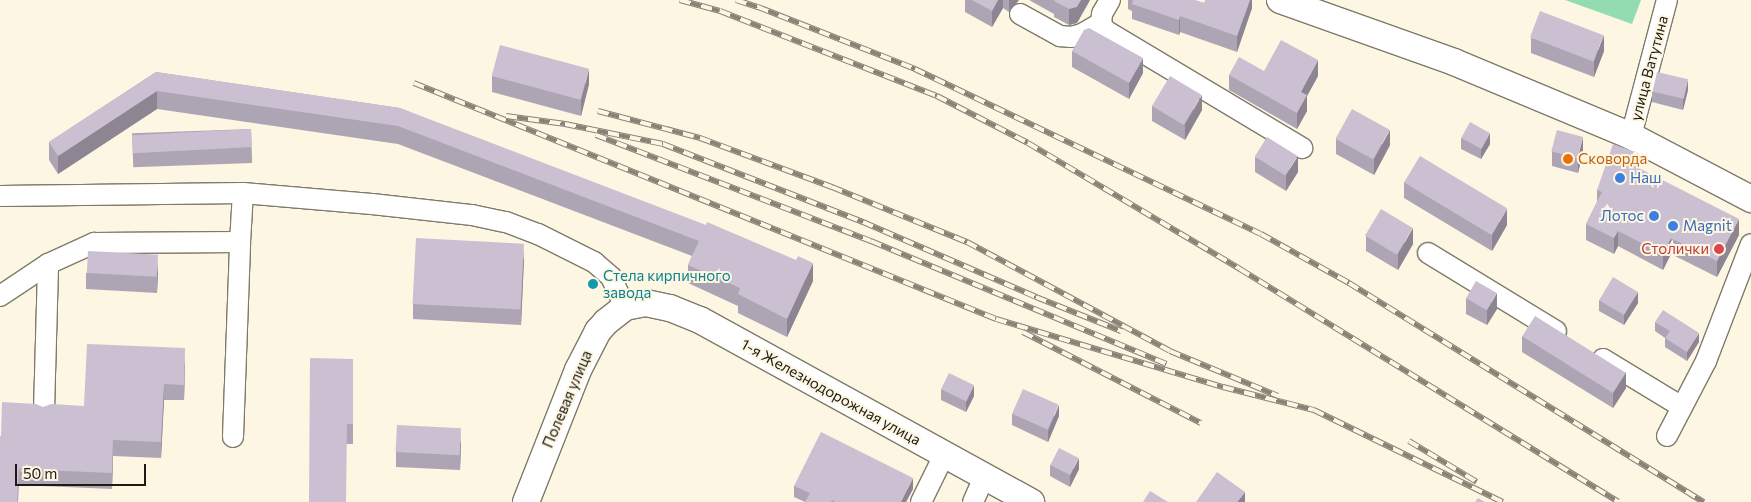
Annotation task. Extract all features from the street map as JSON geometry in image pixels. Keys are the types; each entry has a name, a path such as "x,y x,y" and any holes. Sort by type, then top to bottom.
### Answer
{"main road":[{"path":"1280,0 1454,62 1632,136 1751,199"},
{"name":"1-я Железнодорожная улица","path":"624,307 638,303 652,304 680,311 700,320 984,478 1031,502"},
{"name":"Полевая улица","path":"526,502 578,370 598,331 624,307"}],"street":[{"path":"1110,0 1102,14 1101,23 1105,30 1302,148"},
{"name":"улица Ватутина","path":"1632,136 1667,0"},
{"path":"1020,14 1060,36 1071,37 1082,34 1101,23"},
{"path":"233,437 242,193"},
{"path":"0,196 242,193 472,215 506,222 538,234 594,262 611,277 624,307"},
{"path":"0,296 48,264 94,243 240,242"},
{"path":"1667,436 1713,345 1751,244"},
{"path":"1428,253 1682,407"},
{"path":"44,411 48,264"},
{"path":"921,502 944,455"},
{"path":"973,502 984,478"}],"green space":[{"path":"1565,0 1641,0 1632,24"}],"building":[{"path":"972,0 998,0 992,11"},
{"path":"1055,0 1081,0 1077,7 1069,9"},
{"path":"1133,0 1194,0 1204,3 1205,0 1250,0 1237,36 1180,16 1179,20 1132,4"},
{"path":"1540,11 1603,35 1593,62 1530,37"},
{"path":"1089,28 1143,58 1129,83 1072,51 1084,30"},
{"path":"1281,40 1318,60 1301,92 1307,95 1297,113 1229,75 1239,57 1264,71"},
{"path":"500,45 589,69 581,100 492,76"},
{"path":"156,72 400,108 706,225 707,222 796,260 798,256 813,263 787,319 738,294 740,288 688,265 699,241 398,126 157,91 58,156 49,142"},
{"path":"1657,72 1688,79 1684,99 1653,91"},
{"path":"1170,76 1202,95 1184,125 1152,106"},
{"path":"1352,109 1390,130 1373,160 1336,139"},
{"path":"1470,122 1490,133 1481,149 1461,138"},
{"path":"251,129 252,147 133,153 132,135"},
{"path":"1557,130 1583,137 1577,158 1551,151"},
{"path":"1267,137 1298,156 1285,176 1255,157"},
{"path":"1613,144 1638,153 1633,165 1739,219 1717,261 1671,238 1663,254 1618,231 1614,238 1586,224 1602,192 1597,190"},
{"path":"1420,156 1507,209 1491,235 1404,183"},
{"path":"1381,209 1413,228 1397,255 1365,236"},
{"path":"416,238 524,244 520,310 413,304"},
{"path":"88,251 158,255 157,277 87,273"},
{"path":"1613,277 1638,292 1624,315 1599,300"},
{"path":"1476,281 1497,293 1487,310 1466,298"},
{"path":"1663,310 1699,333 1687,352 1665,338 1670,331 1655,322"},
{"path":"1535,316 1626,373 1613,393 1522,336"},
{"path":"87,344 185,348 184,385 164,384 161,442 113,440 112,473 19,469 17,502 0,502 2,402 36,404 43,407 51,404 84,406"},
{"path":"310,358 353,359 353,424 347,424 346,502 309,502"},
{"path":"949,373 974,385 966,401 941,389"},
{"path":"1023,389 1059,405 1048,430 1012,414"},
{"path":"397,425 461,428 459,455 396,452"},
{"path":"821,432 913,478 901,502 835,502 832,500 831,502 805,502 810,493 794,486"},
{"path":"1059,448 1079,458 1070,475 1050,465"},
{"path":"1217,472 1245,492 1237,502 1196,502"},
{"path":"1150,491 1168,502 1143,502"},
{"path":"1478,498 1485,502 1475,502"}],"railway":[{"path":"680,0 720,11 937,96 1028,143 1240,269 1618,502"},
{"path":"736,0 915,69 1261,234 1349,283 1704,502"},
{"path":"414,83 996,319 1223,387 1314,410 1503,502"},
{"path":"598,111 700,138 832,187 967,242 1170,351 1278,396"},
{"path":"506,116 565,124 663,144 863,222 1036,297 1121,331"},
{"path":"596,135 871,241 1166,364"},
{"path":"1023,332 1201,423"},
{"path":"1409,441 1477,482"}],"place":[{"name":"Сковорда","path":"1568,159"},
{"name":"Наш","path":"1620,178"},
{"name":"Лотос","path":"1654,216"},
{"name":"Magnit","path":"1673,226"},
{"name":"Столички","path":"1719,249"},
{"name":"Стела кирпичного завода","path":"593,284"}]}
